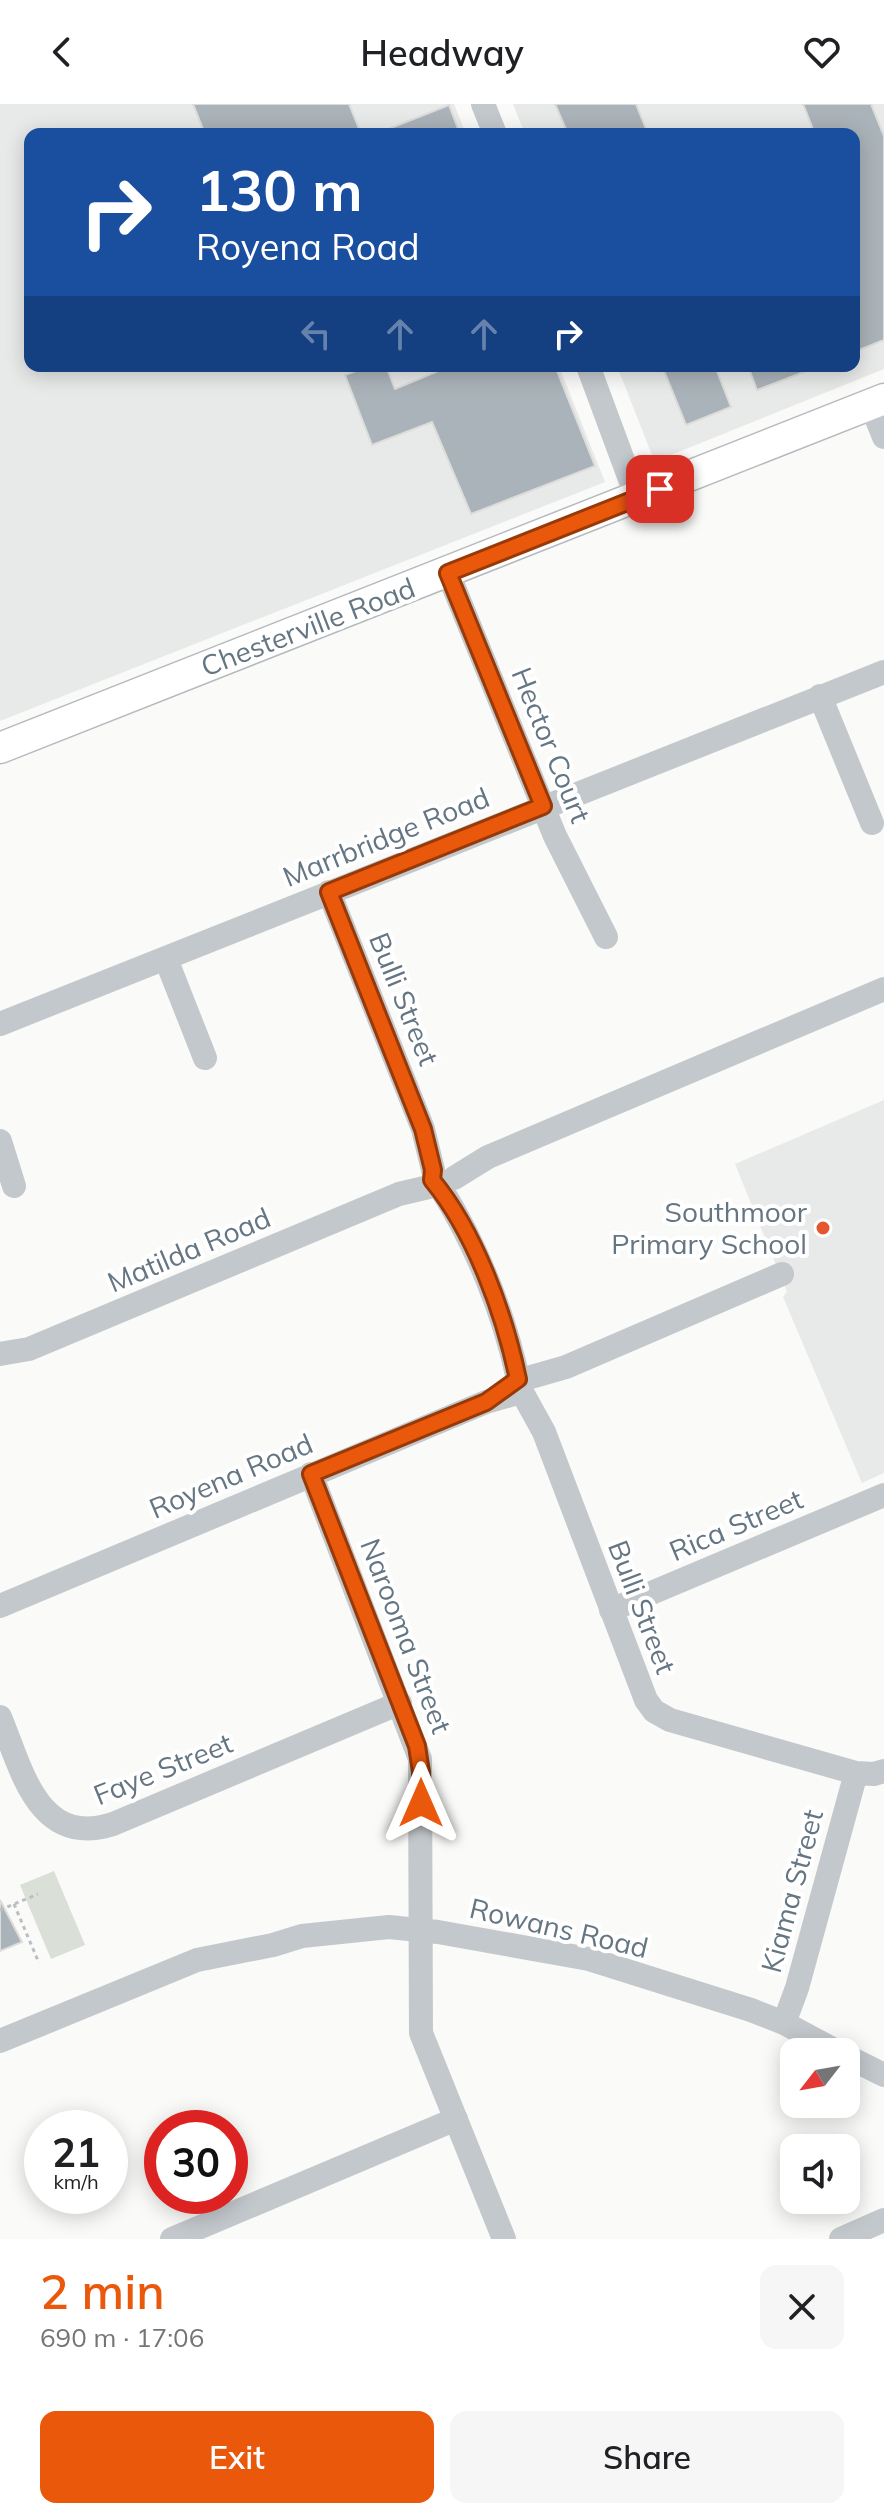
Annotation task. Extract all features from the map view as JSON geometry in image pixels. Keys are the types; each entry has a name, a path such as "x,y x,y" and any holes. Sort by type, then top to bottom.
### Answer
{"main road":[{"name":"Chesterville Road","path":"0,748 877,402"}],"street":[{"path":"483,104 493,128"},
{"path":"590,372 637,498"},
{"path":"877,402 884,437"},
{"name":"Hector Court","path":"448,573 543,806 606,937"},
{"name":"Marrbridge Road","path":"0,1024 884,672"},
{"path":"820,696 872,823"},
{"name":"Bulli Street","path":"329,892 509,1341 646,1700 654,1711 670,1720 856,1773 884,1771"},
{"path":"166,959 205,1058"},
{"name":"Matilda Road","path":"0,1354 29,1349 884,989"},
{"path":"0,1141 14,1186"},
{"name":"Royena Road","path":"0,1606 782,1274"},
{"name":"Narooma Street","path":"311,1474 420,1759 421,2033 504,2239"},
{"name":"Rica Street","path":"611,1610 884,1495"},
{"name":"Faye Street","path":"0,1717 29,1786 42,1808 67,1826 90,1829 113,1824 400,1703"},
{"name":"Kiama Street","path":"784,2023 797,1988 856,1773"},
{"name":"Rowans Road","path":"2,2032 182,1964 302,1936 376,1927 419,1929 589,1959 751,2010 812,2038"},
{"path":"860,2063 884,2075"},
{"path":"172,2239 456,2119"},
{"path":"841,2239 884,2220"}],"path":[{"path":"0,1910 38,1894"},
{"path":"14,1904 39,1963"}],"shaded area":[{"path":"0,104 454,104 464,128 24,128 24,372 561,372 605,482 0,721"},
{"path":"513,104 884,104 884,369 661,459 652,455 619,372 860,372 860,128 523,128"},
{"name":"Southmoor Primary School","path":"884,1100 884,1473 862,1483 783,1297 787,1292 735,1164"},
{"path":"54,1871 85,1945 51,1959 20,1885"}],"building":[{"path":"193,104 349,104 359,128 203,128"},
{"path":"555,104 636,104 646,128 565,128"},
{"path":"803,104 871,104 884,136 884,340 860,350 860,128 813,128"},
{"path":"449,105 458,128 391,128"},
{"path":"353,372 388,372 395,389 436,372 557,372 595,466 471,514 432,422 372,445 345,375"},
{"path":"664,372 717,372 731,407 686,425"},
{"path":"750,372 804,372 757,390"},
{"path":"0,1900 22,1942 0,1951"}],"place":[{"name":"Southmoor Primary School","path":"823,1228"}],"route":[{"path":"421,1803 417,1746 311,1474 486,1402 518,1379 509,1341 460,1218 432,1180 433,1170 423,1129 329,892 543,806 448,573 660,489"}]}
